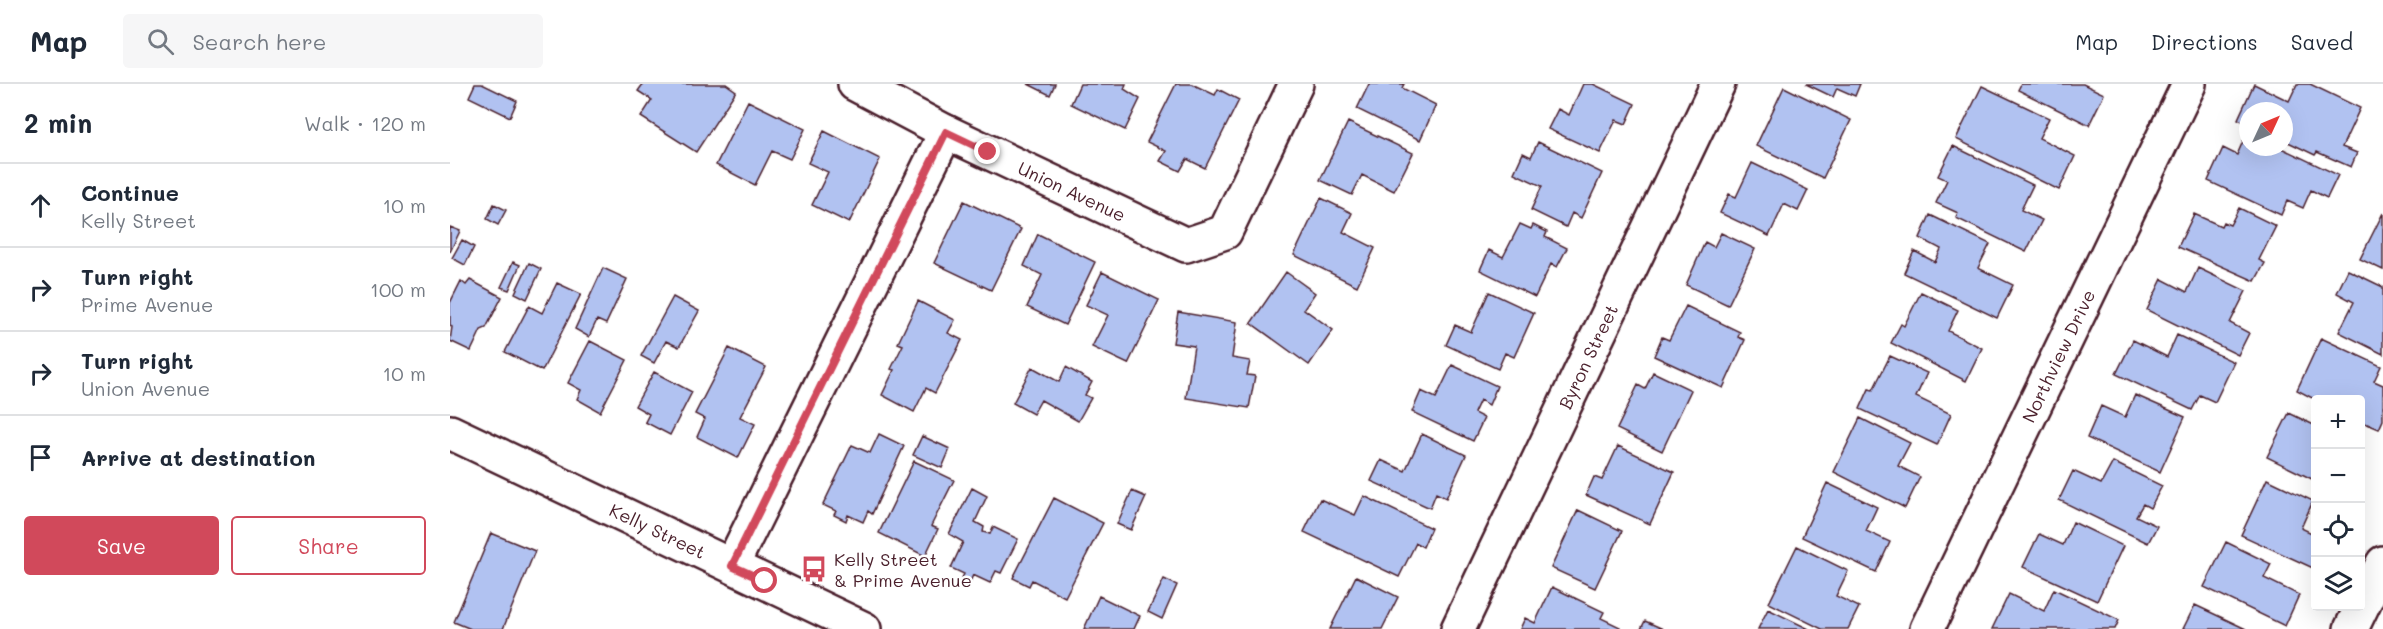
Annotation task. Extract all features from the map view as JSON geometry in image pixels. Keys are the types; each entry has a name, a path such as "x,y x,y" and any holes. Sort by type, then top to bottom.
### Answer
{"street":[{"name":"Union Avenue","path":"855,84 946,132 1186,245 1225,232 1296,84"},
{"name":"Byron Street","path":"1458,629 1718,84"},
{"name":"Northview Drive","path":"1927,629 2189,84"},
{"path":"732,566 946,132"},
{"name":"Kelly Street","path":"450,432 864,629"},
{"path":"2351,629 2383,563"}],"building":[{"path":"475,84 482,84 517,101 510,117 469,97"},
{"path":"643,84 726,84 736,91 696,152 641,117 652,100 638,91"},
{"path":"1028,84 1055,84 1050,95"},
{"path":"1080,84 1126,84 1124,89 1140,99 1125,130 1071,104"},
{"path":"1176,84 1192,84 1215,95 1218,89 1239,100 1205,168 1187,159 1180,171 1160,161 1166,151 1147,142"},
{"path":"1369,84 1404,84 1402,88 1436,105 1420,140 1357,109"},
{"path":"1583,84 1593,84 1635,104 1626,124 1616,120 1600,153 1548,129 1558,109 1569,115"},
{"path":"1806,84 1860,84 1855,96 1837,88 1833,97"},
{"path":"2021,84 2083,84 2104,94 2089,125 2018,90"},
{"path":"2254,84 2289,101 2297,84 2310,84 2360,108 2342,147 2357,153 2351,167 2317,152 2315,155 2293,144 2293,102 2246,102"},
{"path":"1982,86 2049,118 2039,138 2075,156 2059,190 1956,139"},
{"path":"1784,87 1851,120 1823,178 1756,146"},
{"path":"748,101 805,129 790,159 772,151 755,185 716,165"},
{"path":"1348,122 1413,153 1394,191 1362,175 1352,195 1320,180"},
{"path":"824,131 880,159 849,223 812,205 828,172 808,163"},
{"path":"1538,142 1602,173 1581,218 1572,213 1566,227 1531,210 1542,186 1514,173 1523,153 1531,157"},
{"path":"1953,146 2033,185 2021,210 2042,220 2026,252 1956,218 1958,213 1936,203 1947,180 1938,176"},
{"path":"2223,148 2237,155 2239,150 2239,156 2293,156 2293,154 2338,175 2327,198 2311,190 2303,208 2287,201 2281,215 2208,181"},
{"path":"1752,163 1808,190 1798,211 1784,204 1769,236 1720,213 1729,194 1736,197"},
{"path":"1321,198 1352,213 1343,232 1375,248 1357,286 1294,255"},
{"path":"964,201 1021,229 991,290 934,263"},
{"path":"494,204 506,210 498,225 487,219"},
{"path":"2239,208 2276,226 2259,260 2265,263 2255,281 2178,247 2194,214 2221,226 2223,222 2230,225"},
{"path":"2383,213 2383,270 2360,259"},
{"path":"1930,215 1990,244 1978,268 2013,285 1997,318 1904,273 1914,251 1935,262 1941,249 1920,238"},
{"path":"1520,224 1531,229 1533,225 1547,232 1545,237 1567,248 1557,267 1551,264 1535,297 1480,270 1489,250 1503,257"},
{"path":"450,227 460,231 450,252"},
{"path":"1721,233 1755,249 1728,305 1686,285 1705,242 1714,247"},
{"path":"1038,234 1095,262 1065,325 1027,307 1042,275 1024,266"},
{"path":"462,240 474,247 465,265 452,258"},
{"path":"513,262 520,265 509,290 501,287"},
{"path":"529,263 541,269 527,299 515,293"},
{"path":"603,268 627,279 606,324 597,320 589,337 575,329"},
{"path":"2198,268 2246,291 2230,323 2249,333 2238,355 2147,310 2162,279 2187,292"},
{"path":"2348,270 2383,287 2383,354 2339,332 2354,302 2337,293"},
{"path":"1102,272 1159,300 1128,364 1092,347 1108,315 1086,305"},
{"path":"1286,272 1315,293 1304,309 1333,330 1309,365 1251,323"},
{"path":"470,280 502,297 471,351 450,341 452,327 450,326 450,303 461,281 466,285"},
{"path":"557,283 581,294 542,371 505,352 529,306 542,313"},
{"path":"1489,292 1534,313 1514,357 1505,353 1498,369 1446,345 1455,325 1471,332"},
{"path":"1921,292 1958,310 1948,331 1982,348 1966,381 1891,343 1901,324 1904,326"},
{"path":"673,297 699,311 679,347 666,341 654,363 641,356"},
{"path":"918,301 955,320 948,333 962,340 935,393 926,388 914,412 882,395 903,345 898,343"},
{"path":"1686,306 1740,332 1738,337 1745,340 1723,388 1654,356 1662,337 1669,340"},
{"path":"1178,312 1237,322 1232,358 1250,361 1247,375 1255,376 1249,408 1186,398 1194,346 1173,343"},
{"path":"2177,335 2234,362 2215,402 2200,395 2192,410 2116,374 2133,340 2167,357"},
{"path":"2321,338 2381,366 2374,381 2383,385 2383,420 2379,429 2365,423 2365,395 2311,395 2311,397 2297,390"},
{"path":"590,341 627,360 600,412 577,399 581,390 568,383"},
{"path":"729,348 766,367 740,417 755,424 738,458 697,437 705,419 695,414"},
{"path":"1890,356 1927,373 1916,397 1951,414 1937,445 1860,409 1869,389 1873,390"},
{"path":"1452,365 1497,386 1489,405 1480,400 1474,413 1484,418 1473,441 1412,412 1421,391 1436,398"},
{"path":"1032,367 1059,382 1066,367 1092,382 1085,395 1091,398 1078,421 1041,400 1033,414 1013,403"},
{"path":"654,372 692,392 670,435 645,422 649,414 635,406"},
{"path":"1653,372 1691,390 1662,451 1617,429 1638,385 1645,389"},
{"path":"2135,395 2185,417 2160,472 2087,438 2101,406 2125,417"},
{"path":"2289,413 2311,424 2311,479 2267,457"},
{"path":"1860,418 1910,443 1898,466 1920,477 1905,508 1834,472"},
{"path":"879,434 904,446 872,514 868,511 863,522 848,515 846,521 834,515 836,511 823,505 852,445 870,453"},
{"path":"1422,434 1466,455 1446,498 1436,493 1430,508 1371,481 1381,460 1405,471"},
{"path":"922,436 950,449 942,468 913,455"},
{"path":"1618,446 1674,472 1650,524 1586,495 1594,477 1602,480"},
{"path":"914,461 954,480 931,526 938,529 925,556 879,533"},
{"path":"2113,462 2162,486 2150,508 2143,504 2136,516 2157,526 2148,543 2059,500 2073,471 2101,484"},
{"path":"2267,479 2311,500 2311,506 2301,528 2311,533 2311,567 2241,535"},
{"path":"1827,483 1877,507 1866,531 1890,542 1876,572 1802,537"},
{"path":"972,488 987,496 975,522 984,527 983,532 990,534 993,527 1018,539 1001,573 996,571 990,583 973,575 970,582 962,578 964,574 951,568 963,542 949,534"},
{"path":"1132,491 1146,497 1131,530 1117,524"},
{"path":"1364,496 1431,528 1423,547 1416,543 1399,577 1304,532 1320,499 1355,515"},
{"path":"1054,498 1103,523 1065,597 1032,580 1029,586 1013,578"},
{"path":"1578,510 1622,531 1595,588 1551,568"},
{"path":"2073,522 2123,546 2097,601 2023,567 2039,534 2063,545"},
{"path":"491,533 535,551 503,629 471,629 454,622"},
{"path":"2226,542 2271,564 2264,578 2299,595 2285,626 2204,587"},
{"path":"1797,546 1848,571 1836,596 1859,607 1848,629 1822,629 1769,603"},
{"path":"1356,576 1398,597 1382,629 1330,629"},
{"path":"1164,579 1177,585 1162,619 1148,612"},
{"path":"1552,587 1604,612 1601,618 1620,627 1619,629 1520,629 1525,618 1535,623"},
{"path":"2054,589 2119,620 2115,629 1992,629 2009,594 2044,611"},
{"path":"1099,596 1140,616 1134,629 1084,629"},
{"path":"2195,605 2246,629 2183,629"},
{"path":"1768,609 1809,629 1758,629"},
{"path":"1645,621 1663,629 1641,629"}],"place":[{"name":"Kelly Street & Prime Avenue","path":"814,569"}],"route":[{"path":"765,581 732,566 946,132 988,152"}]}
